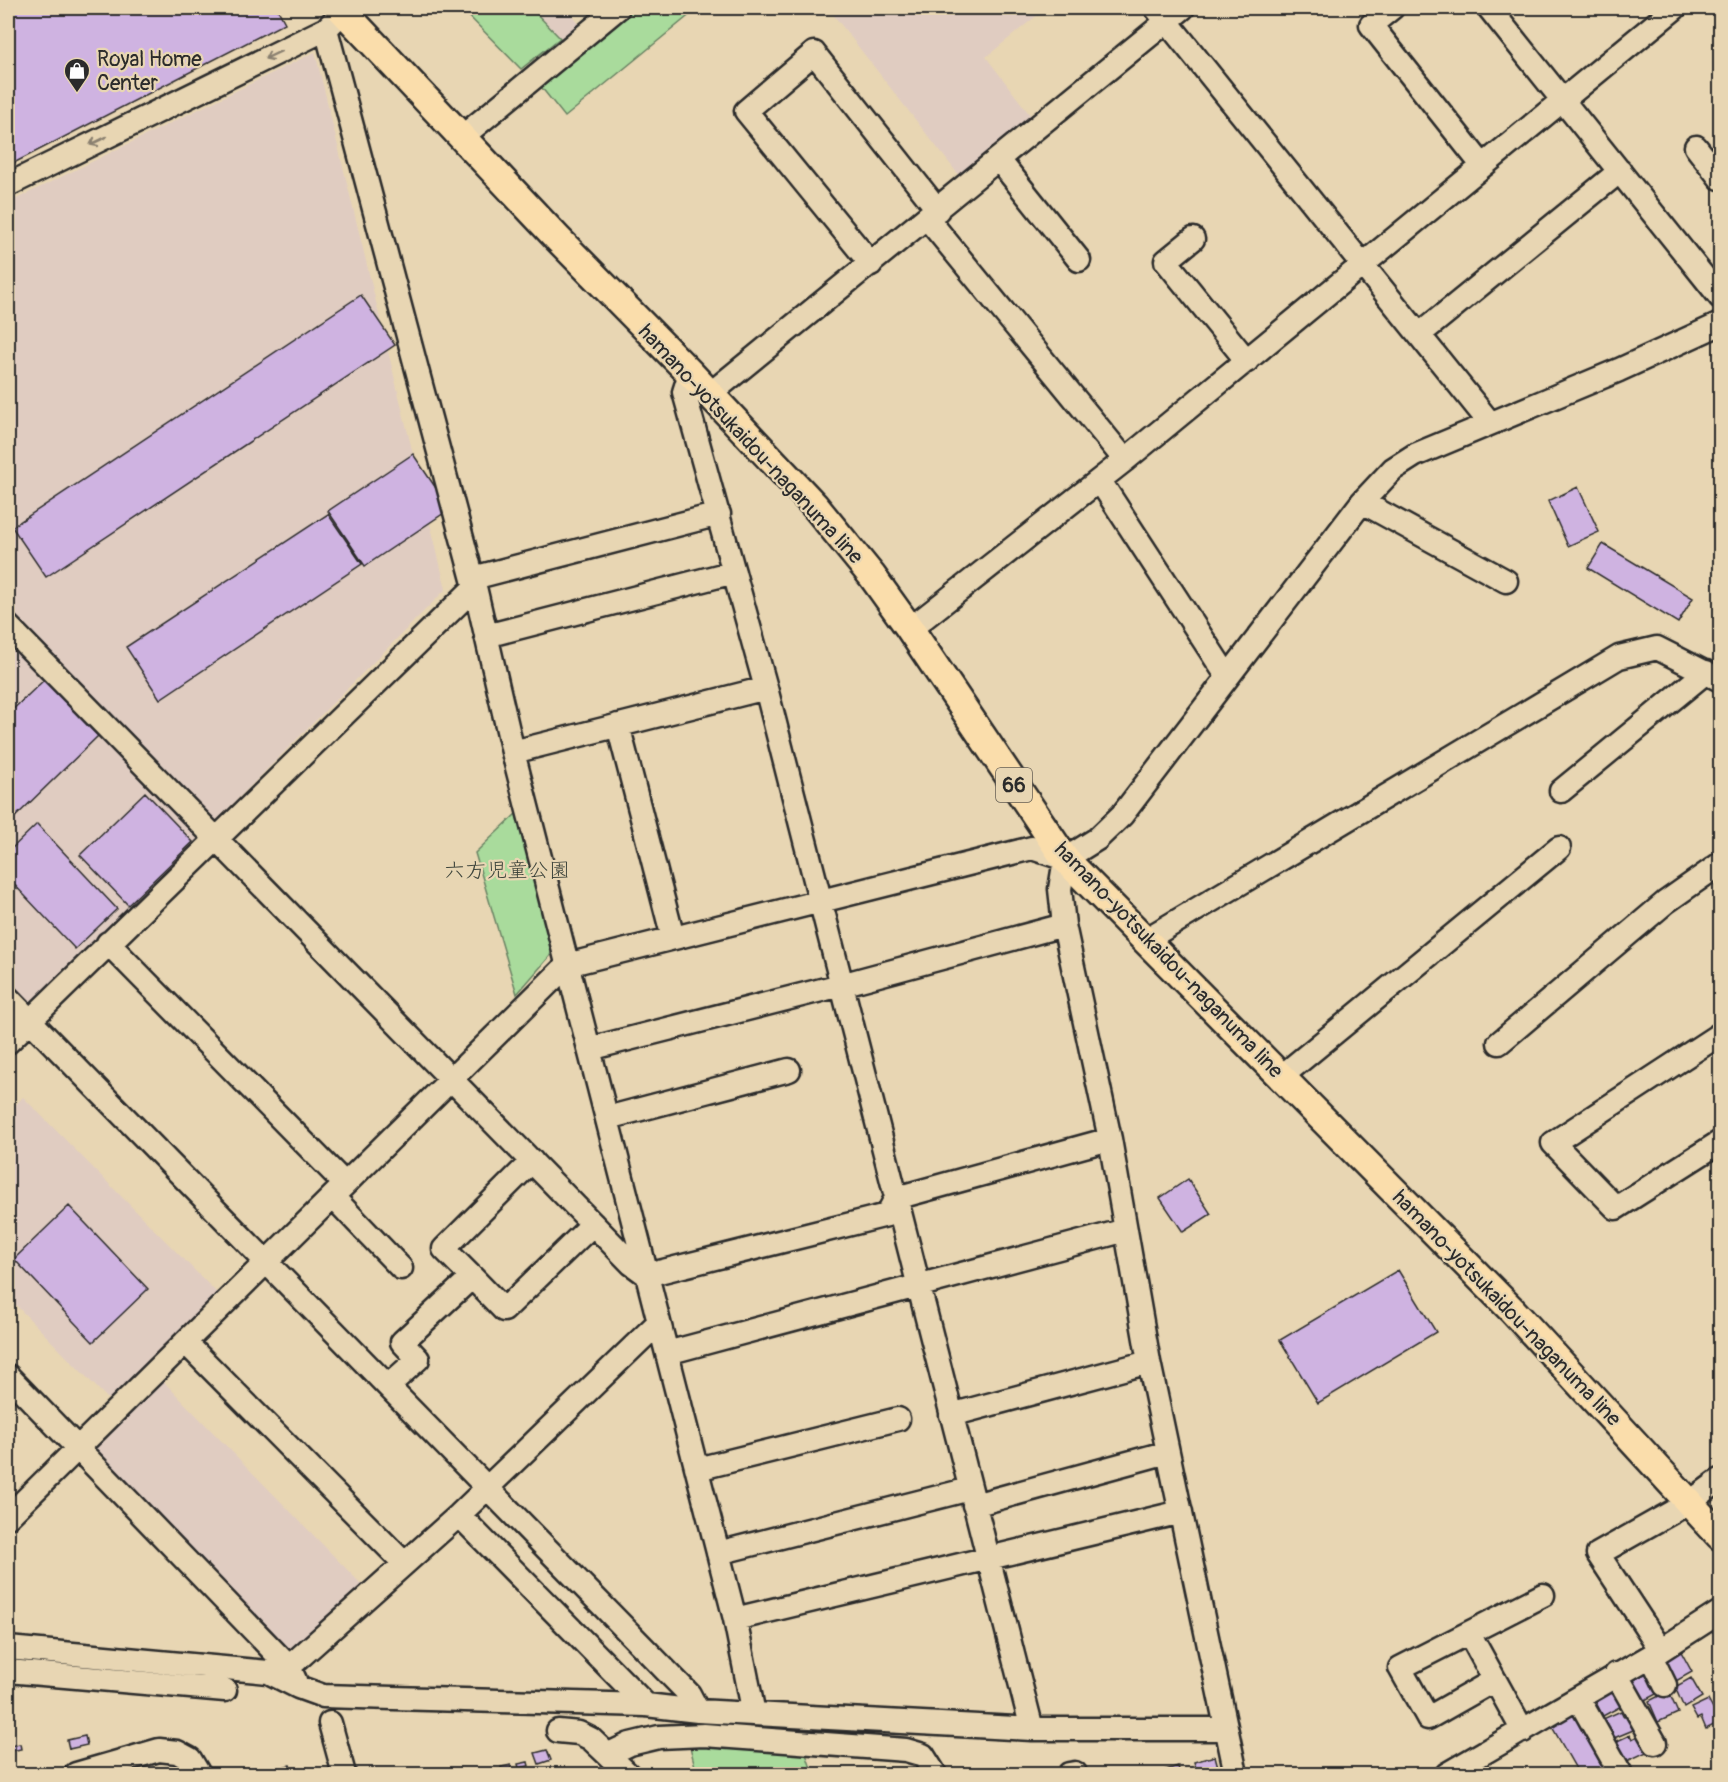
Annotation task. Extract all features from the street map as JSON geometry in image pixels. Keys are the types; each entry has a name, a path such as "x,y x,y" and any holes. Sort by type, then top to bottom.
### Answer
{"main road":[{"name":"hamano-yotsukaidou-naganuma line","path":"336,16 462,137 690,373 814,506 872,576 910,629 1065,859 1147,939 1512,1310 1720,1536"}],"street":[{"path":"462,137 618,8"},
{"path":"1392,8 1371,25 1482,165"},
{"path":"1489,8 1720,297"},
{"path":"910,629 1100,481 1562,99 1676,8"},
{"path":"710,394 999,160 1169,12 1362,265 1490,423"},
{"path":"8,185 336,16 474,582 513,752 735,1619 754,1714"},
{"path":"871,264 746,111 813,53 932,214 1125,460"},
{"path":"1696,147 1720,178"},
{"path":"999,160 1079,260"},
{"path":"1420,334 1620,171"},
{"path":"1193,239 1166,261 1247,361"},
{"path":"1236,1774 1149,1362 1110,1138 1064,925 1060,889 1065,859 1097,839 1122,815 1362,502 1393,470 1415,455 1619,370 1720,324"},
{"path":"690,373 684,392 766,688 1032,1730"},
{"path":"1100,481 1227,676"},
{"path":"1362,502 1506,581"},
{"path":"8,1042 474,582 719,514"},
{"path":"486,636 734,572"},
{"path":"8,626 632,1264 647,1275"},
{"path":"1147,939 1619,657 1657,648 1713,676 1561,791"},
{"path":"513,752 766,688"},
{"path":"618,725 673,938"},
{"path":"8,1517 567,965 1032,848 1065,859"},
{"path":"1282,1076 1559,848"},
{"path":"1499,1043 1666,902 1720,864"},
{"path":"589,1049 1064,925"},
{"path":"108,943 339,1191 401,1268"},
{"path":"8,998 689,1694 698,1711"},
{"path":"1720,1034 1553,1143 1616,1208 1720,1142"},
{"path":"607,1118 789,1070"},
{"path":"647,1275 887,1215 896,1198 1110,1138"},
{"path":"532,1161 444,1249 504,1310 593,1224"},
{"path":"667,1353 1126,1230"},
{"path":"388,1386 418,1359 402,1342 472,1277"},
{"path":"293,1677 404,1563 488,1488 659,1322"},
{"path":"185,1342 404,1563"},
{"path":"951,1415 1149,1362"},
{"path":"8,1377 78,1448 293,1677 323,1696 646,1705 698,1711 1032,1730 1225,1729"},
{"path":"697,1469 898,1419"},
{"path":"718,1553 1168,1452"},
{"path":"1665,1685 1656,1653 1598,1554 1690,1502 1720,1480"},
{"path":"735,1619 1181,1512"},
{"path":"459,1515 646,1705"},
{"path":"1495,1680 1428,1718 1400,1668 1543,1595"},
{"path":"1446,1774 1656,1653 1720,1612"},
{"path":"1469,1633 1523,1731"},
{"path":"8,1648 268,1672 293,1677"},
{"path":"8,1671 225,1690"},
{"path":"1616,1674 1655,1743"},
{"path":"1578,1698 1621,1774"},
{"path":"330,1723 344,1774"},
{"path":"558,1731 579,1733 591,1739 628,1774"},
{"path":"609,1754 630,1744 659,1737 704,1735 906,1750 923,1755 935,1774"},
{"path":"76,1774 159,1750 177,1752 190,1759 199,1774"}],"shaded area":[{"path":"521,8 567,8 582,29 554,55"},
{"path":"828,8 1046,8 986,57 1034,120 961,178"},
{"path":"315,52 446,589 212,825 8,613 8,203"},
{"path":"8,643 201,841 27,1010 8,989"},
{"path":"23,1097 219,1295 110,1401 8,1297 8,1113"},
{"path":"161,1379 367,1590 293,1656 90,1451"}],"green space":[{"path":"461,8 531,8 560,38 521,69"},
{"path":"630,8 698,8 565,117 538,83"},
{"name":"六方児童公園","path":"517,813 554,944 550,956 517,994 475,853"},
{"path":"690,1747 804,1748 813,1774 697,1774"}],"building":[{"name":"Royal Home Center","path":"15,8 277,8 285,23 8,166 8,11"},
{"path":"361,295 395,345 46,577 12,527"},
{"path":"413,454 450,509 365,566 328,511"},
{"path":"1578,487 1599,532 1568,546 1548,501"},
{"path":"328,514 362,564 160,699 126,647"},
{"path":"1603,544 1693,598 1678,623 1588,568"},
{"path":"44,680 98,736 8,824 8,714"},
{"path":"145,792 193,842 128,905 80,855"},
{"path":"37,824 117,909 75,949 8,878 8,852"},
{"path":"1188,1179 1211,1214 1183,1232 1160,1198"},
{"path":"69,1206 148,1289 93,1342 14,1259"},
{"path":"1398,1270 1436,1332 1318,1403 1280,1340"},
{"path":"1679,1648 1692,1672 1676,1681 1663,1657"},
{"path":"1648,1668 1660,1692 1643,1701 1631,1676"},
{"path":"1691,1678 1702,1697 1684,1708 1675,1687"},
{"path":"1610,1686 1625,1704 1603,1716 1592,1695"},
{"path":"1665,1693 1668,1698 1671,1697 1678,1713 1658,1722 1649,1701"},
{"path":"1708,1700 1720,1722 1706,1729 1701,1717 1697,1719 1691,1708"},
{"path":"1621,1711 1624,1717 1632,1714 1638,1728 1614,1738 1603,1719"},
{"path":"1573,1713 1608,1774 1579,1774 1551,1725"},
{"path":"1643,1733 1651,1750 1625,1762 1615,1742 1630,1735 1632,1739"},
{"path":"85,1736 87,1745 69,1749 67,1740"},
{"path":"20,1744 21,1749 11,1751 10,1746"},
{"path":"547,1750 551,1760 539,1764 535,1753"},
{"path":"1215,1756 1220,1774 1198,1774 1194,1762"},
{"path":"528,1762 529,1766 519,1768 518,1764"},
{"path":"290,1765 293,1774 262,1774 262,1773"},
{"path":"511,1765 511,1770 502,1772 501,1767"},
{"path":"1178,1766 1180,1774 1157,1774 1157,1773"},
{"path":"494,1769 495,1773 485,1774 485,1771"}],"place":[{"name":"Royal Home Center","path":"77,94"}]}
